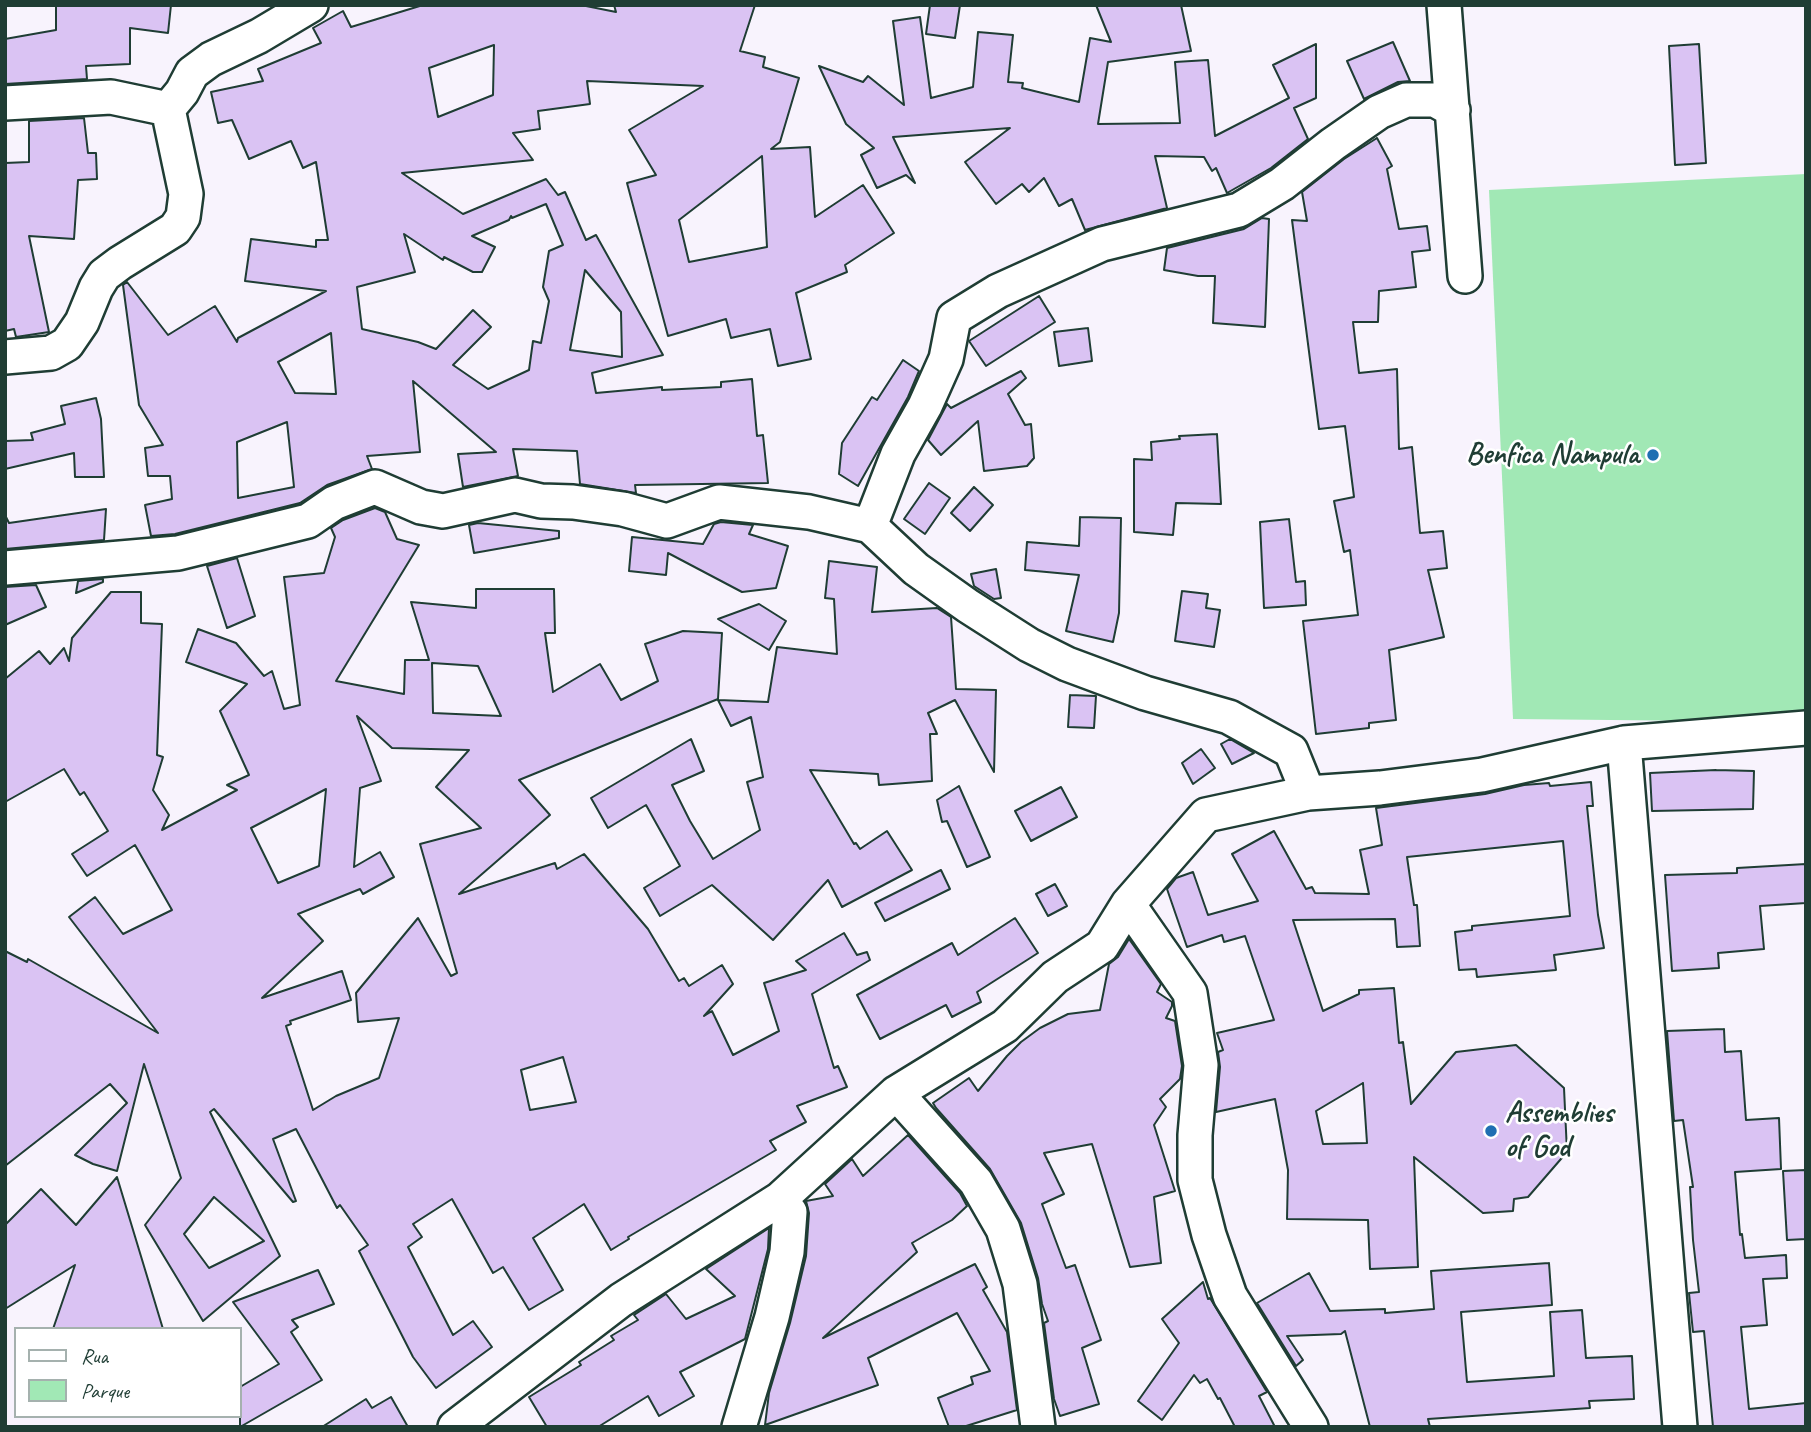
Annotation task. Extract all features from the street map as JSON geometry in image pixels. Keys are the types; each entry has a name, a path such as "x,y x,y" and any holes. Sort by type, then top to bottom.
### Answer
{"street":[{"path":"168,109 182,92 192,73 211,59 259,36 311,5"},
{"path":"1444,5 1465,276"},
{"path":"5,103 111,97 168,109"},
{"path":"870,526 898,454 946,359 954,318 998,291 1102,244 1239,211 1282,184 1379,112 1406,100 1435,100 1453,110"},
{"path":"5,357 51,353 67,344 82,322 104,275 175,229 183,216 186,194 168,109"},
{"path":"5,568 178,553 308,521 334,503 375,487 421,508 443,512 515,495 541,501 573,502 623,509 667,521 719,502 809,512 870,526 916,569 1028,645 1066,664 1144,693 1229,717 1291,751 1308,793"},
{"path":"455,1427 621,1300 780,1199 896,1093 1005,1026 1055,977 1102,946 1128,904 1206,815 1308,793 1380,788 1482,775 1624,743 1806,728"},
{"path":"1624,743 1680,1427"},
{"path":"1128,904 1190,993 1201,1065 1195,1135 1195,1180 1209,1235 1230,1296 1311,1427"},
{"path":"896,1093 976,1182 1003,1229 1020,1284 1038,1427"},
{"path":"739,1427 772,1317 786,1252 790,1212 780,1199"}],"green space":[{"name":"Benfica Nampula","path":"1806,174 1806,722 1513,719 1489,190"}],"building":[{"path":"171,5 168,33 130,28 130,64 86,66 87,79 5,84 5,39 56,30 56,6"},
{"path":"423,5 581,5 616,12 614,5 755,5 740,51 765,57 763,67 799,78 780,142 771,149 810,147 815,217 863,185 894,233 845,265 847,272 796,293 811,359 778,366 770,329 731,338 726,319 668,336 627,183 656,175 629,130 703,86 587,81 590,104 538,111 540,129 513,133 533,160 402,173 463,214 546,179 558,195 565,192 586,240 596,235 663,355 592,373 596,393 662,387 662,390 721,387 721,382 752,379 757,436 763,435 768,483 635,485 636,493 580,484 577,451 513,449 518,476 463,487 458,454 496,452 413,381 420,452 367,456 372,469 327,485 300,503 175,534 151,536 145,505 172,499 170,476 148,476 145,448 163,445 139,405 123,285 127,282 168,335 215,306 237,342 238,338 326,291 245,281 251,239 316,247 316,240 328,240 316,162 303,168 291,141 249,159 232,120 218,123 211,92 263,81 258,69 321,43 313,28 343,11 351,27","holes":["494,45 493,95 438,117 429,68","762,156 767,247 689,262 679,220","546,204 563,245 549,251 543,287 549,301 541,343 533,341 529,370 488,389 453,365 491,327 473,310 436,349 362,329 357,287 415,272 404,234 443,260 444,257 473,272 482,272 495,247 472,236 509,220 511,216 512,218","585,270 621,312 622,357 570,350","331,333 336,394 295,393 278,362","287,422 294,487 238,498 237,442"]},
{"path":"930,5 960,5 955,38 926,34"},
{"path":"1096,5 1181,5 1191,51 1108,62 1098,124 1180,123 1175,62 1208,60 1215,136 1289,98 1273,65 1316,44 1316,98 1294,108 1308,139 1271,168 1227,193 1216,168 1212,171 1204,157 1155,156 1167,208 1085,230 1072,199 1059,206 1044,178 1029,192 1022,184 996,204 965,162 1010,128 893,137 915,183 906,175 877,188 861,155 874,148 846,124 819,66 863,82 868,76 904,105 893,21 920,17 931,98 973,87 978,32 1013,35 1008,82 1023,83 1022,88 1079,102 1090,38 1111,42"},
{"path":"1393,42 1410,81 1398,82 1364,99 1347,61"},
{"path":"1699,44 1706,163 1675,165 1669,46"},
{"path":"84,118 88,153 96,153 97,179 78,180 74,239 29,236 49,332 16,337 14,329 5,331 5,163 29,162 29,121"},
{"path":"1377,138 1392,166 1387,169 1399,229 1427,226 1430,250 1412,252 1416,287 1379,291 1378,322 1353,322 1359,373 1397,369 1399,449 1412,447 1420,533 1443,531 1447,568 1428,570 1444,637 1389,650 1396,720 1369,723 1369,728 1316,734 1303,621 1358,615 1350,550 1344,552 1334,501 1354,497 1345,426 1319,429 1292,220 1307,221 1302,192 1344,159"},
{"path":"1262,218 1269,219 1265,327 1213,323 1215,276 1164,270 1167,248 1244,229"},
{"path":"1039,296 1055,322 986,366 969,341"},
{"path":"1088,328 1092,361 1059,366 1054,332"},
{"path":"903,360 919,371 908,397 858,486 839,474 842,443 872,397 877,400"},
{"path":"1021,371 1026,378 1008,394 1025,425 1031,424 1034,458 1027,466 984,471 978,421 941,455 928,440 947,404 951,408"},
{"path":"96,398 101,419 104,477 75,477 74,453 5,469 5,441 33,440 31,433 65,424 61,406"},
{"path":"1217,434 1221,504 1176,503 1173,535 1134,532 1134,459 1152,460 1151,442 1180,439 1179,436"},
{"path":"929,483 950,498 925,534 904,519"},
{"path":"974,487 993,505 970,531 951,513"},
{"path":"375,508 385,512 397,539 419,545 336,681 404,694 405,660 429,660 411,602 476,608 476,589 554,589 555,633 545,633 553,692 600,664 621,700 658,681 645,644 683,631 722,633 718,699 519,780 550,815 459,894 555,863 557,869 584,854 648,929 679,981 684,978 689,986 722,965 733,984 704,1016 712,1011 733,1055 779,1031 764,983 806,970 796,961 844,933 857,955 867,952 870,960 812,994 834,1068 838,1066 847,1087 797,1106 806,1122 770,1141 776,1150 628,1237 629,1239 611,1250 584,1204 533,1238 563,1290 529,1310 503,1267 493,1273 452,1199 413,1224 422,1237 408,1247 453,1335 473,1321 492,1347 436,1388 413,1357 359,1251 368,1245 340,1205 337,1208 296,1129 273,1139 296,1201 293,1202 214,1109 210,1112 280,1256 203,1321 145,1225 181,1178 144,1064 117,1171 75,1155 127,1103 110,1084 5,1166 5,951 27,962 28,959 158,1033 69,917 95,897 123,934 172,910 135,845 87,876 72,854 108,831 84,792 80,795 64,769 5,802 5,679 39,651 50,664 64,648 69,661 72,638 111,592 141,592 141,623 162,624 157,755 163,757 153,790 169,815 162,830 237,790 227,785 249,775 220,711 247,684 186,662 198,629 236,643 264,676 272,671 284,709 300,705 284,577 324,573 335,537 331,528 343,520","holes":["432,663 478,666 501,716 433,713","357,716 392,748 469,750 436,787 481,828 420,844 457,973 451,976 418,918 356,993 358,1022 399,1018 379,1078 336,1096 313,1110 286,1026 291,1024 290,1021 351,1000 342,971 262,998 323,941 298,914 360,889 363,894 394,877 380,852 354,867 360,788 381,781","326,789 319,866 278,883 251,828","563,1057 576,1102 530,1110 521,1070","214,1197 264,1241 209,1268 184,1234"]},
{"path":"106,509 104,540 5,549 5,515 9,523"},
{"path":"1080,517 1121,518 1119,613 1113,642 1066,631 1079,575 1025,570 1027,542 1079,546"},
{"path":"1289,519 1296,582 1305,581 1306,605 1264,608 1260,522"},
{"path":"721,522 753,525 749,534 788,546 776,588 742,592 668,553 666,575 629,571 632,537 703,544 714,524"},
{"path":"478,523 559,531 559,538 474,553 469,525"},
{"path":"237,558 255,616 227,628 207,566"},
{"path":"829,561 877,567 872,612 937,608 951,617 956,689 996,690 994,772 955,700 928,713 937,734 930,734 932,781 879,785 878,774 810,770 854,844 860,849 887,831 912,870 842,907 828,880 773,940 712,885 660,916 644,888 680,866 646,805 608,828 591,798 691,739 704,771 672,785 713,859 760,830 747,782 763,777 751,717 731,726 718,700 768,702 777,647 837,654 834,599 825,598"},
{"path":"996,569 1001,598 994,599 974,586 971,574"},
{"path":"103,579 103,582 76,593 78,581"},
{"path":"36,585 46,607 5,625 5,587"},
{"path":"1182,591 1208,594 1206,608 1220,610 1214,647 1175,641"},
{"path":"759,604 786,621 769,650 718,619"},
{"path":"1070,695 1096,696 1094,728 1068,727"},
{"path":"1230,739 1254,753 1232,764 1221,744"},
{"path":"1201,749 1215,768 1193,784 1182,763"},
{"path":"1754,771 1753,809 1652,811 1650,773"},
{"path":"1591,782 1593,806 1587,806 1604,948 1554,955 1556,970 1477,977 1476,969 1459,970 1455,932 1472,930 1472,926 1570,916 1563,841 1407,857 1414,905 1417,905 1420,946 1397,947 1395,919 1293,920 1323,1011 1359,994 1359,990 1394,988 1399,1043 1403,1042 1411,1104 1456,1052 1516,1045 1564,1088 1567,1152 1528,1197 1514,1199 1513,1211 1483,1213 1414,1157 1418,1267 1370,1269 1368,1220 1287,1219 1288,1170 1275,1099 1216,1112 1220,1067 1218,1052 1223,1050 1217,1033 1274,1020 1245,936 1224,942 1222,935 1187,947 1167,889 1176,878 1193,872 1208,915 1258,901 1232,854 1274,831 1306,889 1312,887 1315,893 1369,894 1360,850 1382,845 1376,808 1485,794 1524,785 1549,783 1550,786","holes":["1363,1083 1367,1143 1323,1144 1316,1111"]},
{"path":"959,786 990,857 967,867 947,821 942,822 937,800"},
{"path":"1061,787 1077,817 1031,841 1015,811"},
{"path":"1806,864 1806,903 1760,906 1764,949 1718,953 1719,968 1672,971 1665,875 1737,873 1737,868"},
{"path":"941,870 950,889 885,921 875,903"},
{"path":"1055,884 1067,906 1048,916 1036,894"},
{"path":"1015,918 1038,953 977,992 981,1002 952,1017 946,1005 880,1039 857,995 952,943 958,955"},
{"path":"1129,939 1161,984 1157,992 1172,1002 1166,1018 1175,1021 1182,1066 1180,1079 1160,1099 1166,1107 1154,1125 1175,1191 1154,1197 1161,1263 1130,1267 1092,1144 1044,1153 1064,1194 1042,1204 1066,1268 1075,1265 1101,1340 1082,1348 1099,1404 1060,1416 1054,1399 1044,1323 1048,1321 1021,1223 990,1169 933,1103 969,1078 978,1091 1007,1056 1040,1028 1068,1014 1100,1010 1109,964 1118,957"},
{"path":"1724,1029 1725,1052 1741,1051 1746,1120 1779,1118 1781,1169 1735,1172 1740,1235 1742,1234 1745,1258 1786,1255 1787,1278 1763,1279 1767,1325 1741,1327 1749,1409 1806,1403 1806,1427 1713,1427 1704,1331 1693,1332 1689,1293 1699,1292 1693,1240 1690,1187 1693,1187 1683,1120 1674,1121 1667,1031"},
{"path":"908,1135 960,1193 967,1206 952,1220 912,1243 917,1252 823,1338 975,1264 987,1287 983,1290 1007,1332 1017,1410 963,1427 949,1427 938,1398 973,1384 971,1377 990,1371 957,1313 868,1358 878,1385 765,1425 769,1393 806,1256 809,1213 806,1201 833,1196 825,1184 852,1159 863,1176"},
{"path":"1806,1170 1806,1239 1787,1240 1783,1171"},
{"path":"117,1177 162,1327 54,1327 75,1265 5,1309 5,1225 41,1189 76,1225"},
{"path":"769,1228 768,1249 745,1339 680,1372 694,1396 659,1416 648,1396 598,1427 547,1427 529,1397 581,1365 579,1362 614,1340 611,1336 638,1320 634,1315 666,1294 686,1319 735,1296 706,1269"},
{"path":"1549,1263 1552,1305 1461,1312 1467,1382 1554,1376 1550,1312 1582,1310 1586,1358 1632,1356 1634,1399 1589,1401 1590,1408 1428,1419 1430,1427 1370,1427 1345,1331 1341,1334 1287,1336 1303,1360 1296,1366 1257,1303 1309,1273 1330,1311 1385,1309 1385,1313 1434,1309 1431,1271"},
{"path":"318,1270 334,1304 292,1320 298,1327 291,1332 322,1380 240,1427 242,1386 279,1364 233,1302"},
{"path":"1203,1282 1208,1299 1210,1298 1267,1392 1259,1396 1275,1427 1235,1427 1207,1379 1200,1383 1194,1375 1162,1420 1138,1401 1179,1343 1162,1319"},
{"path":"391,1397 408,1427 322,1427 366,1399 372,1408"}],"place":[{"name":"Benfica Nampula","path":"1653,455"},
{"name":"Assemblies of God","path":"1491,1131"}]}
